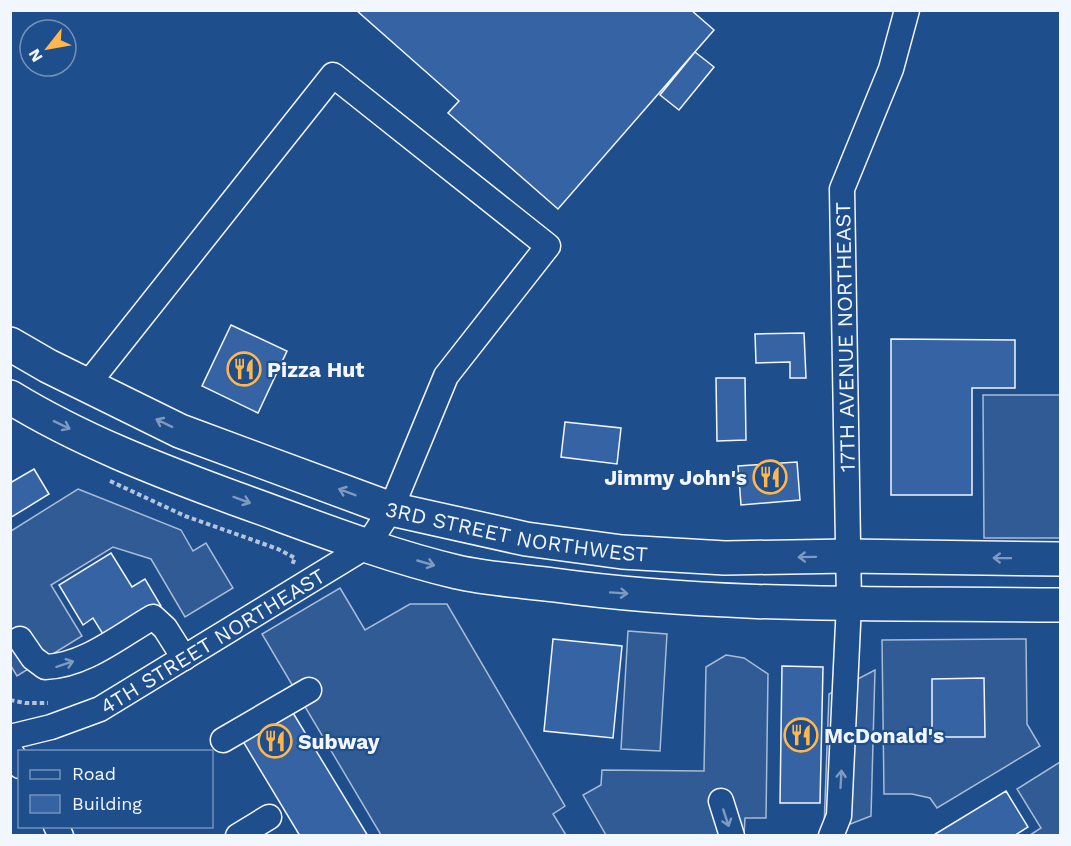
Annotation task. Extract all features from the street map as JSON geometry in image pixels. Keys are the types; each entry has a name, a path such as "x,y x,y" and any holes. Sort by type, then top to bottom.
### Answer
{"highway":[{"name":"3RD STREET NORTHWEST","path":"10,344 48,366 180,431 391,509 526,539 622,552 725,558 848,556 1060,559"},
{"name":"3RD STREET NORTHWEST","path":"10,398 125,455 192,482 367,546 458,573 594,591 722,602 1060,605"}],"street":[{"name":"17TH AVENUE NORTHEAST","path":"831,836 839,816 849,603 842,189 891,69 907,10"},
{"name":"4TH STREET NORTHEAST","path":"10,737 51,727 100,709 367,546 391,509 446,376 548,246 333,75 87,385"},
{"path":"21,639 33,658 45,667 60,667 89,655 153,616 165,628 184,658"},
{"path":"223,740 309,690"},
{"path":"721,801 732,836"},
{"path":"238,836 269,817"}],"shaded area":[{"path":"983,395 1060,395 1060,538 984,538"},
{"path":"78,489 181,530 193,551 206,543 233,588 185,617 151,559 113,547 51,585 82,636 17,676 11,666 11,531"},
{"path":"340,588 365,630 410,604 447,604 565,806 553,814 566,835 381,835 262,634"},
{"path":"628,631 667,634 660,751 621,749"},
{"path":"1026,639 1027,724 1040,746 937,808 930,798 912,794 884,794 882,640"},
{"path":"726,655 744,658 768,674 766,818 745,818 744,835 606,835 583,795 601,785 602,770 704,771 706,667"},
{"path":"875,670 871,816 840,828 824,828 829,694"},
{"path":"1060,762 1060,835 1030,835 1041,828 1017,789"}],"building":[{"path":"356,10 691,10 714,30 558,209 448,113 459,101"},
{"path":"695,52 714,67 679,110 660,95"},
{"name":"Pizza Hut","path":"231,325 287,351 258,413 202,386"},
{"path":"804,333 806,378 790,378 790,362 756,363 755,334"},
{"path":"891,339 1015,340 1015,388 972,388 972,495 891,495"},
{"path":"716,378 745,378 746,440 717,441"},
{"path":"565,422 621,428 617,464 561,457"},
{"path":"797,462 800,500 741,505 738,466"},
{"path":"34,469 49,494 10,518 10,483"},
{"path":"111,553 132,587 145,579 161,606 106,639 93,618 83,625 59,585"},
{"path":"553,639 622,646 613,738 544,731"},
{"name":"McDonald's","path":"782,666 823,667 820,803 780,803"},
{"path":"984,678 985,737 932,737 932,679"},
{"path":"290,708 368,836 300,836 241,738"},
{"path":"1006,791 1028,827 1014,836 932,836"}],"place":[{"name":"Pizza Hut","path":"244,369"},
{"name":"Jimmy John's","path":"770,477"},
{"name":"McDonald's","path":"801,735"},
{"name":"Subway","path":"275,741"}]}
